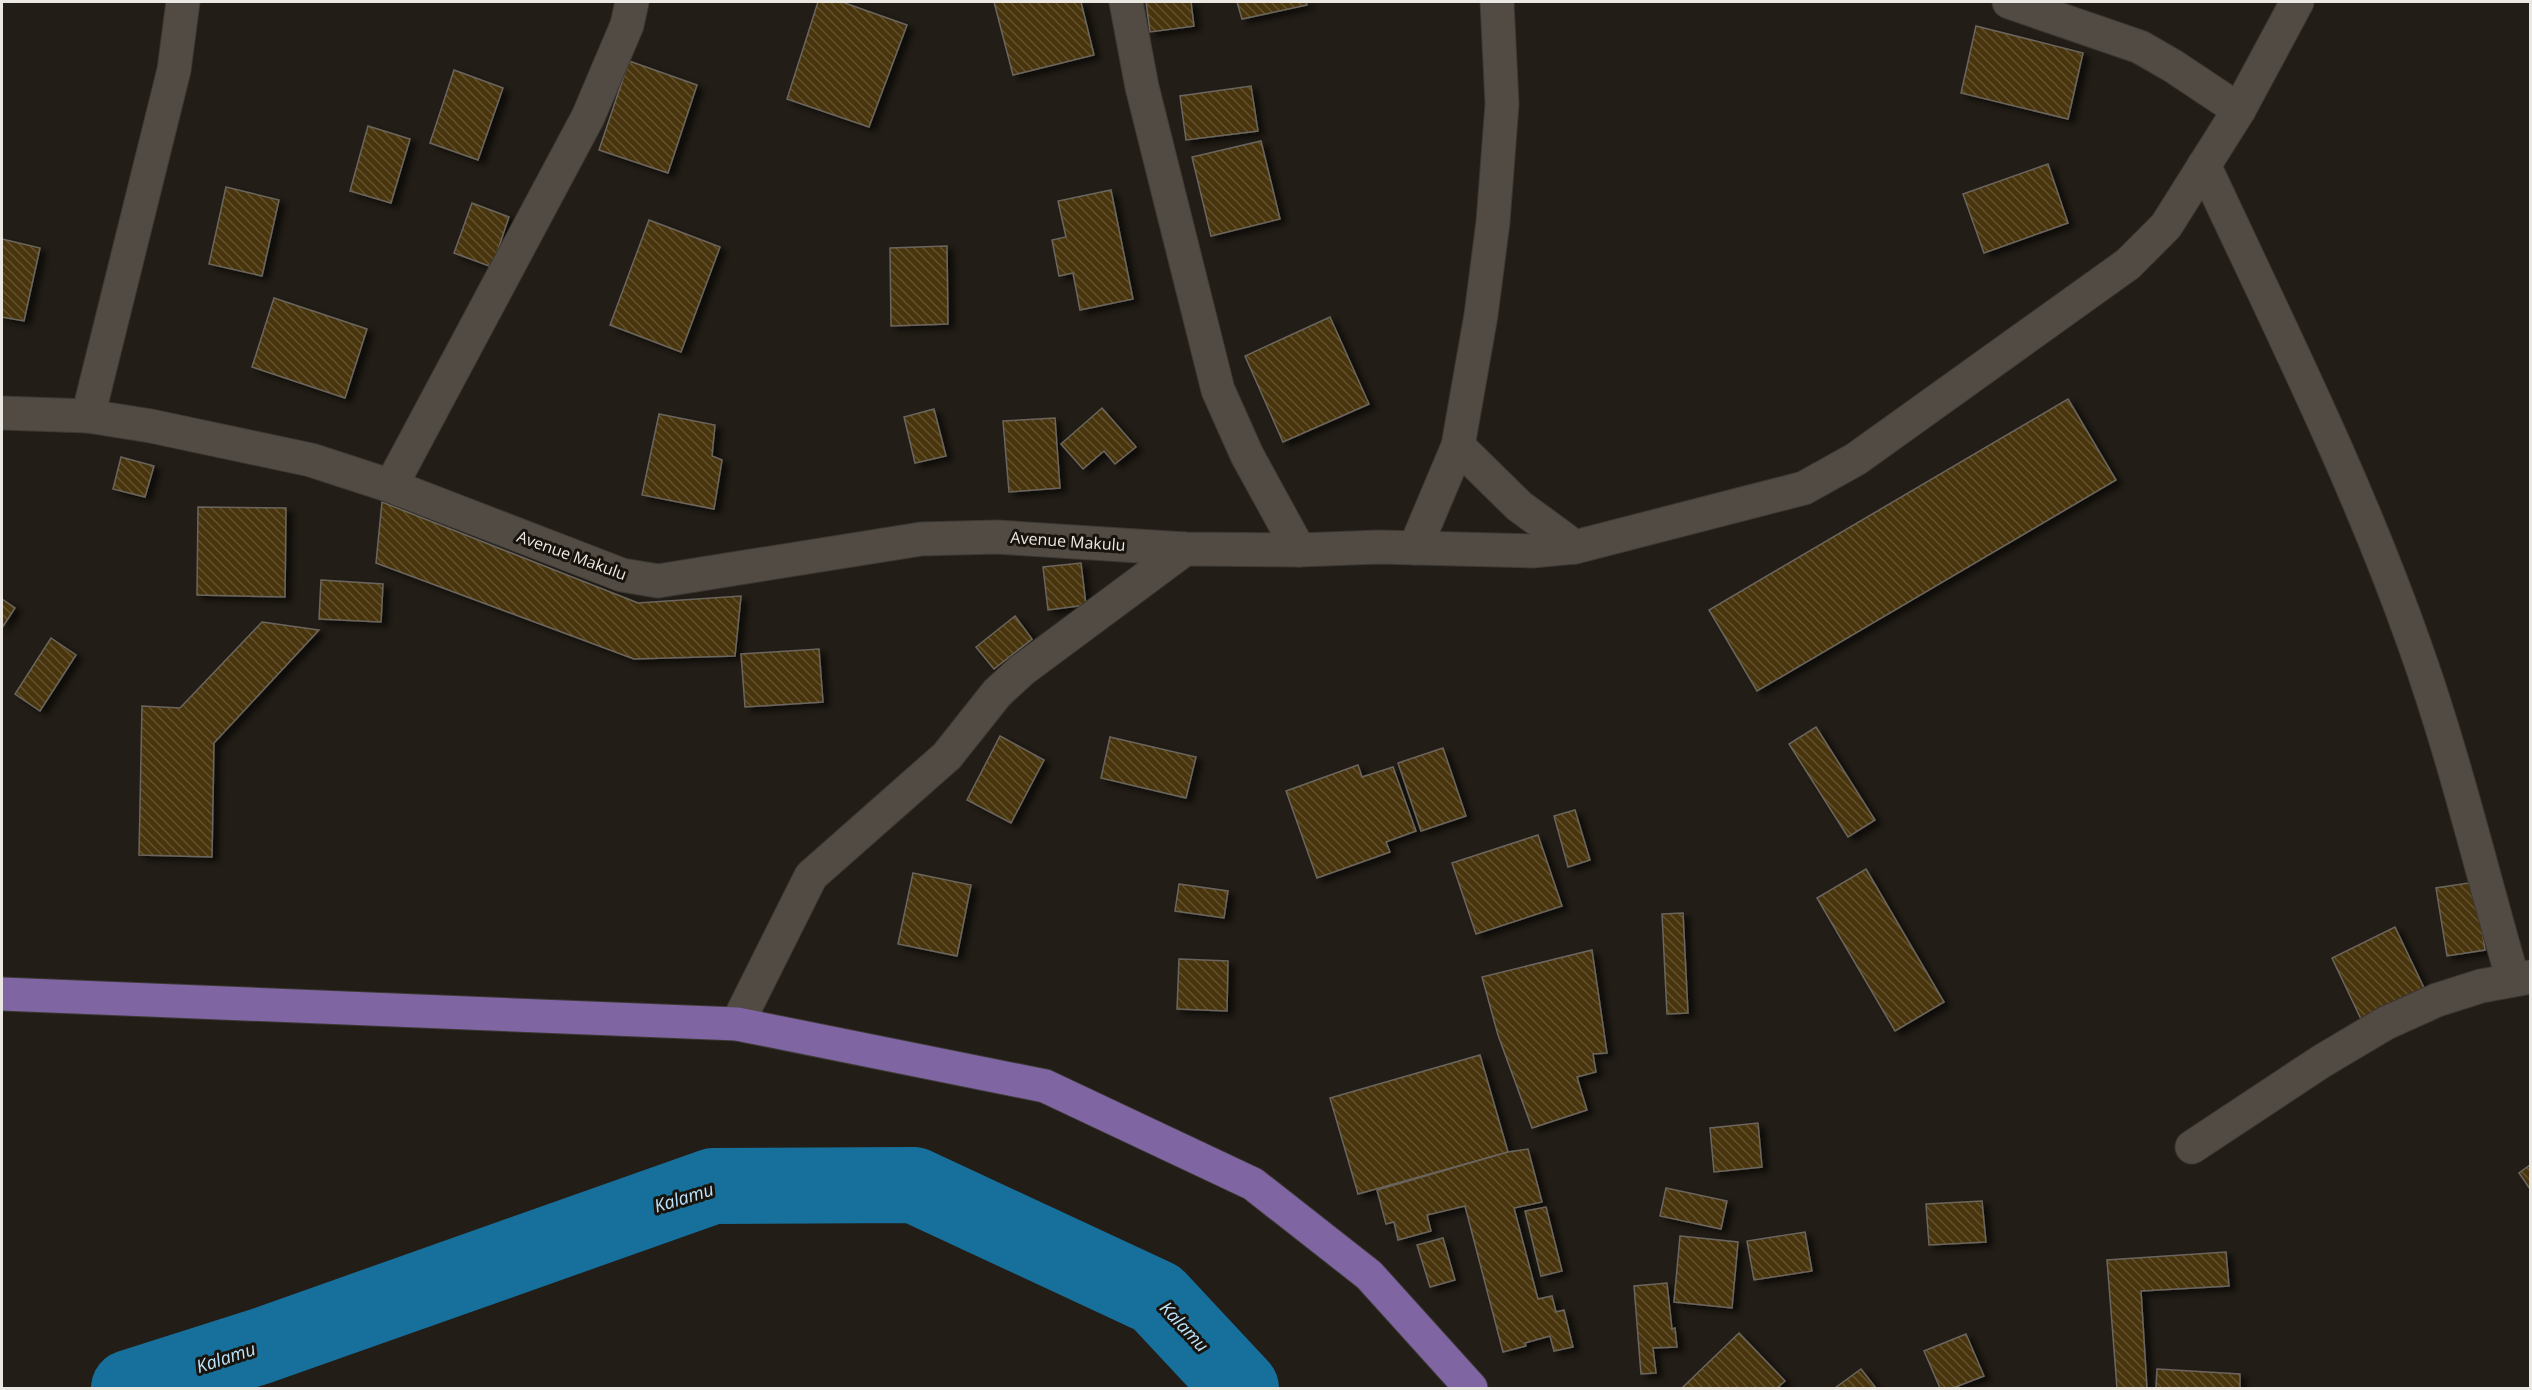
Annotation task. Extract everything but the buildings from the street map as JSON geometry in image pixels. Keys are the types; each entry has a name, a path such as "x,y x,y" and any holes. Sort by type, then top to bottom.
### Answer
{"main road":[{"path":"2,994 737,1024 1045,1086 1253,1184 1369,1275 1471,1389"}],"street":[{"path":"88,416 174,70 183,2"},
{"path":"391,486 588,117 627,25 632,2"},
{"path":"1126,2 1142,87 1218,390 1246,455 1299,550"},
{"path":"1415,548 1458,446 1482,315 1493,222 1502,104 1497,2"},
{"path":"2009,2 2140,47 2173,66 2238,110"},
{"path":"2293,10 2320,2"},
{"name":"Avenue Makulu","path":"2,413 88,416 151,426 311,460 391,486 622,575 658,581 921,539 997,537 1185,549 1415,548 1532,551 1575,547 1804,488 1856,459 2128,264 2166,226 2238,110 2293,10"},
{"path":"2192,1147 2322,1061 2386,1023 2437,1000 2481,986 2522,979 2452,767 2416,647 2376,544 2329,433 2204,165"},
{"path":"1458,446 1519,506 1575,547"},
{"path":"737,1024 811,876 947,756 997,693 1022,670 1185,549"}],"waterway":[{"name":"Kalamu","path":"129,1388 261,1346 713,1186 914,1185 1157,1298 1241,1388"}]}
